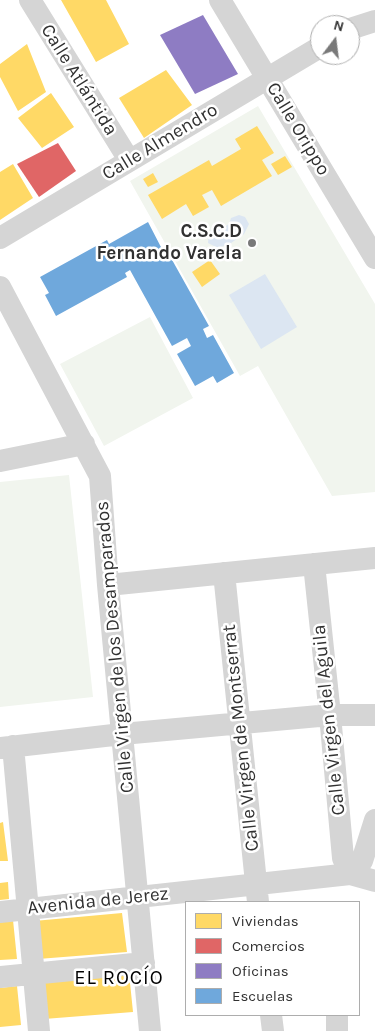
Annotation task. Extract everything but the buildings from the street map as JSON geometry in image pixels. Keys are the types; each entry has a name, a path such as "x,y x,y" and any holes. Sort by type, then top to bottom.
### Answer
{"street":[{"name":"Calle Atlántida","path":"30,0 129,160"},
{"name":"Calle Orippo","path":"220,0 375,258"},
{"path":"360,26 375,21"},
{"name":"Calle Almendro","path":"0,238 310,53"},
{"name":"Calle Virgen de los Desamparados","path":"0,287 100,476 108,585 150,1031"},
{"path":"0,461 84,444"},
{"path":"108,585 375,558"},
{"name":"Calle Virgen del Aguila","path":"314,564 343,858 350,874"},
{"name":"Calle Virgen de Montserrat","path":"224,573 258,893"},
{"path":"39,1031 28,909 6,747 122,734 330,715 375,715"},
{"path":"350,874 362,861 375,820"},
{"name":"Avenida de Jerez","path":"0,912 138,897 258,893 350,874 375,881"},
{"path":"0,977 144,963"},
{"path":"271,1016 273,1031"},
{"path":"337,1016 337,1031"}],"shaded area":[{"name":"C.S.C.D Fernando Varela","path":"258,106 375,304 375,492 332,496 258,366 240,376 130,181"},
{"path":"239,215 245,217 249,224 244,234 231,243 218,248 208,243 209,233 216,225 223,228 229,224 231,218"},
{"path":"265,274 297,327 261,349 229,295"},
{"path":"150,317 193,398 104,446 60,364"},
{"path":"69,475 93,697 0,707 0,482"}],"place":[{"name":"C.S.C.D Fernando Varela","path":"252,243"}],"district":[{"name":"EL ROCÍO","path":"119,978"}]}
